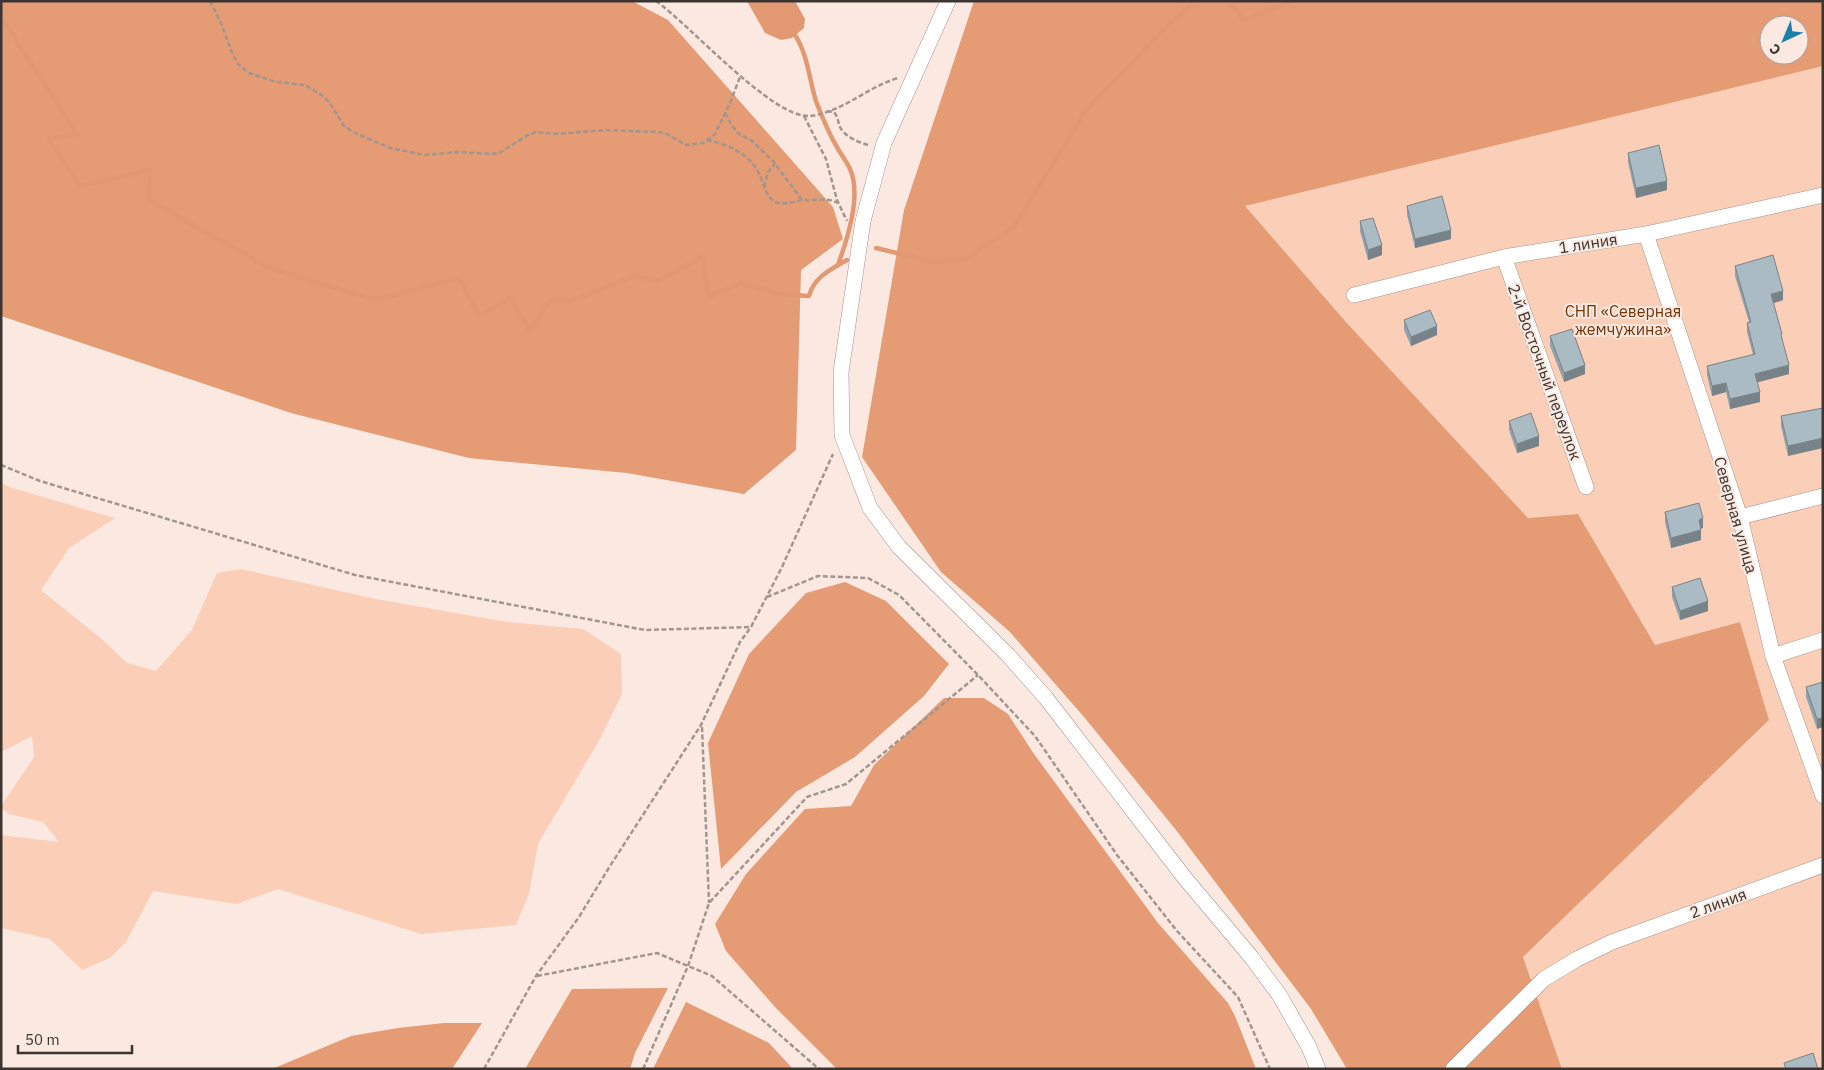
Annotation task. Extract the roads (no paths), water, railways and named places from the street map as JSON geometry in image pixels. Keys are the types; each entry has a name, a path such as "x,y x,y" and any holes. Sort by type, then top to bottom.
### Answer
{"street":[{"path":"948,1 882,150 863,221 841,372 842,435 870,508 899,548 1008,655 1046,698 1184,877 1252,958 1280,996 1309,1047 1318,1069"},
{"name":"1 линия","path":"1354,294 1504,257 1646,234 1823,195"},
{"name":"Северная улица","path":"1646,234 1740,516 1773,656 1823,796"},
{"name":"2-й Восточный переулок","path":"1504,257 1586,487"},
{"path":"1740,516 1823,496"},
{"path":"1773,656 1823,640"},
{"name":"2 линия","path":"1453,1069 1544,979 1577,959 1612,942 1823,865"}],"waterway":[{"path":"876,248 934,262 966,259 1014,227 1087,109 1193,1"},
{"path":"1228,1 1244,20 1294,1"},
{"path":"1,17 77,134 49,139 80,186 150,170 149,200 269,268 375,300 459,278 479,316 510,298 530,332 549,301 573,300 635,276 658,281 702,257 709,297 741,283 779,294 809,296 811,289 819,279 829,270 847,260"},
{"path":"795,35 806,59 816,101 838,149 849,166 853,180 854,204 852,217 838,265"}],"park label":[{"name":"СНП «Северная жемчужина»","path":"1623,320"}]}
